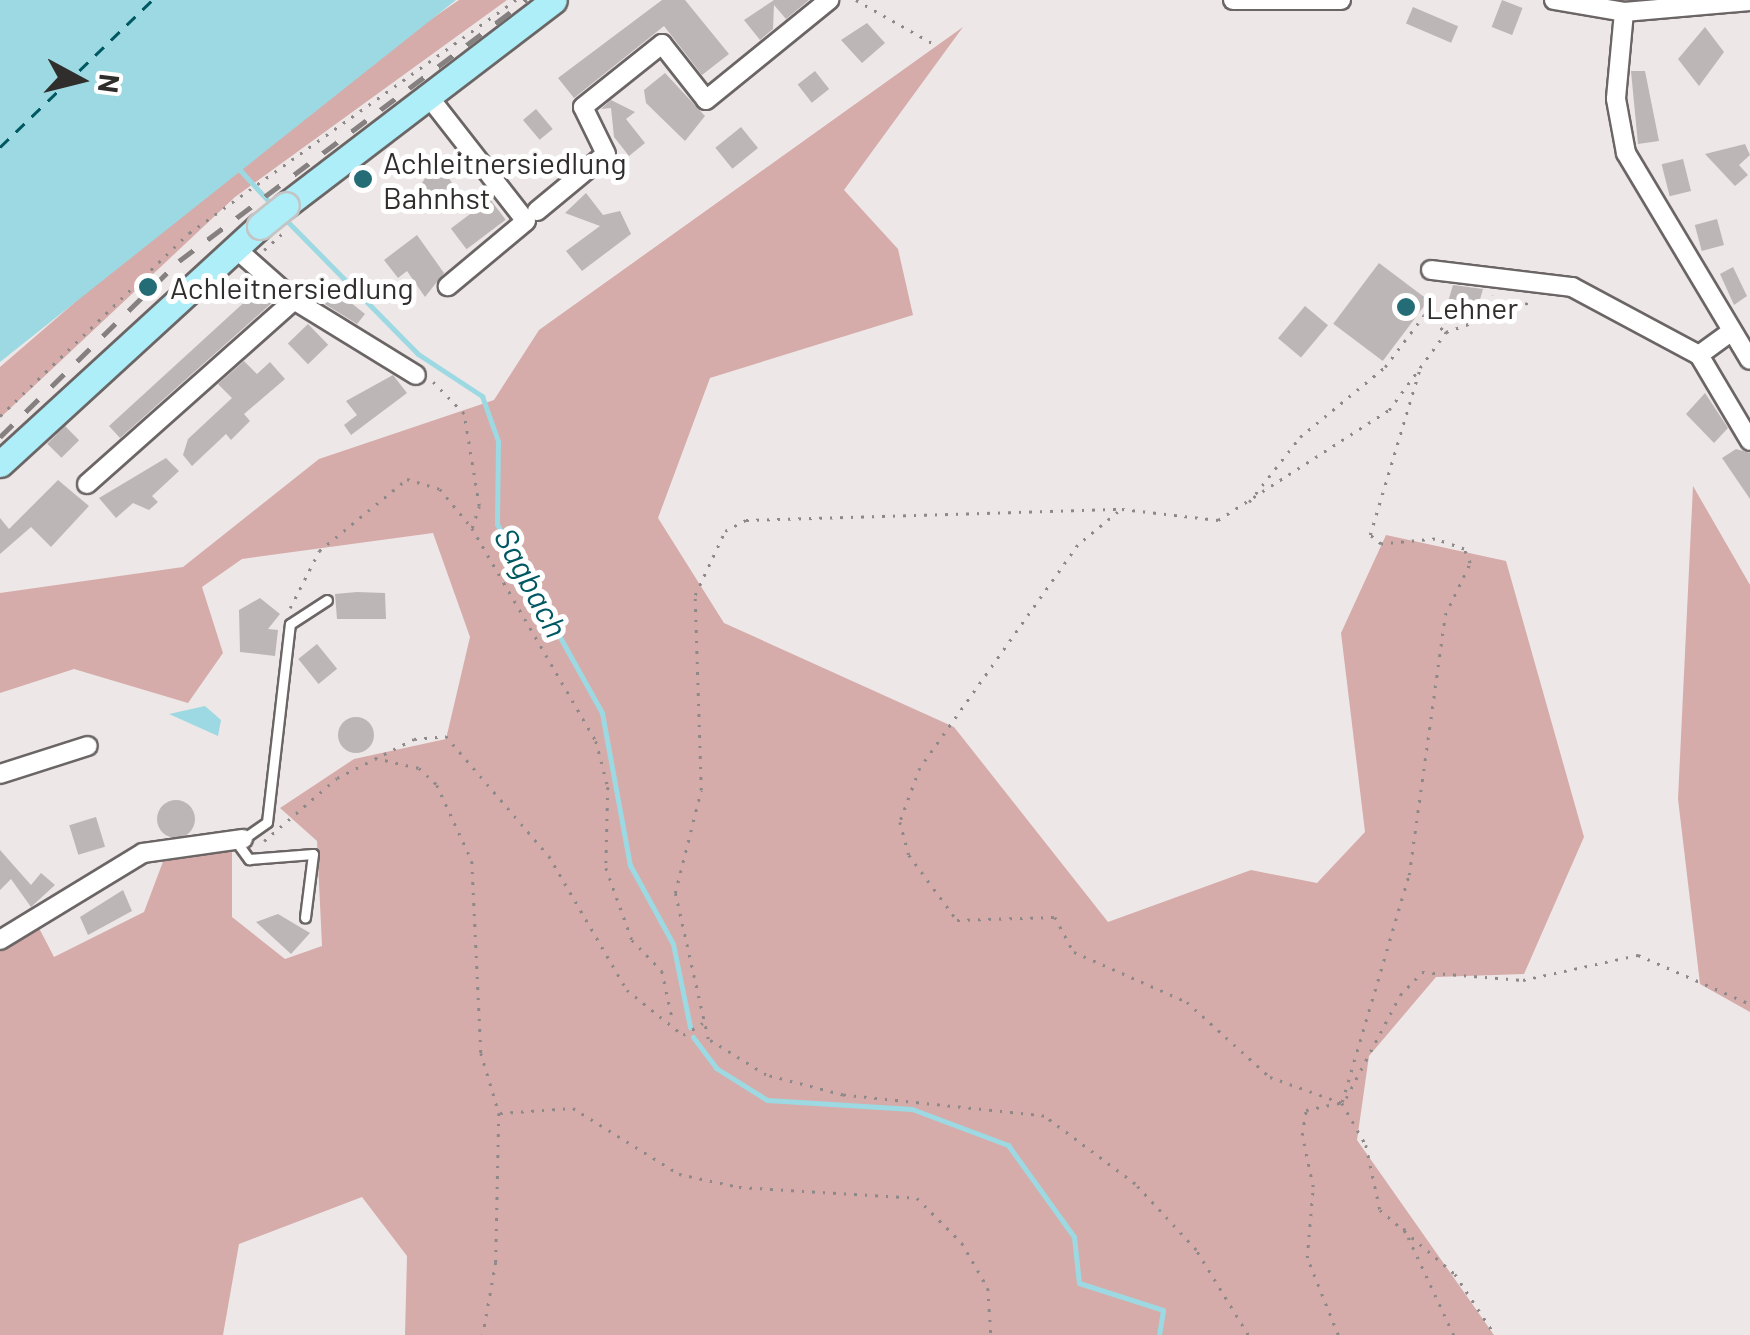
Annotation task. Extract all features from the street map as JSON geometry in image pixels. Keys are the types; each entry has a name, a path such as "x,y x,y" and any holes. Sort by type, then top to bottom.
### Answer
{"main road":[{"path":"0,464 234,248 269,238 286,205 554,0"}],"street":[{"path":"538,210 606,154 583,106 662,44 706,100 829,0"},
{"path":"1233,0 1341,0"},
{"path":"1554,0 1624,12 1750,1"},
{"path":"1624,12 1616,100 1626,153 1729,333 1750,360"},
{"path":"428,98 526,221 448,286"},
{"path":"234,248 294,300 416,375"},
{"path":"1431,270 1572,287 1699,355 1750,441"},
{"path":"87,484 294,300"},
{"path":"1699,355 1729,333"},
{"path":"0,774 88,746"},
{"path":"0,940 142,852 239,839"}],"lane":[{"path":"305,916 313,854 249,859 239,839 267,822 290,624 327,600"}],"path":[{"path":"0,416 189,232 249,195 516,0"},
{"path":"856,0 932,43"},
{"path":"1248,1335 1196,1250 1136,1184 1044,1116 843,1095 766,1075 708,1039 675,894 700,790 695,596 725,531 798,516 1048,518 1122,509 1218,520 1244,508 1389,410 1446,332 1538,299"},
{"path":"1244,508 1300,437 1385,367 1425,314 1446,332"},
{"path":"1342,1103 1409,876 1444,616 1470,563 1464,549 1435,539 1381,544 1370,535 1422,363"},
{"path":"416,375 451,392 464,414 479,506 472,528"},
{"path":"290,624 296,581 319,552 407,479 440,489 472,528 596,741 608,786 606,868 632,940 662,971 673,1023"},
{"path":"1122,509 1078,545 920,768 900,822 909,854 957,920 1055,916 1074,952 1186,1002 1270,1077 1342,1103 1366,1144 1380,1210 1456,1274 1495,1335"},
{"path":"239,839 283,834 323,790 374,758 434,734 459,744 549,856 626,990 673,1023 683,1035 704,1022"},
{"path":"374,758 419,768 438,785 472,860 481,1053 499,1113 496,1262 483,1335"},
{"path":"1342,1103 1400,995 1422,972 1523,980 1638,954 1750,1004"},
{"path":"1338,1335 1307,1258 1312,1187 1302,1135 1306,1110 1342,1103"},
{"path":"499,1113 572,1108 679,1174 724,1184 917,1198 962,1243 988,1288 991,1335"},
{"path":"1404,1228 1454,1335"}],"shaded area":[{"path":"459,0 507,0 235,197 0,418 0,367 88,291 126,229"},
{"path":"963,27 844,190 898,249 913,315 710,378 658,518 724,623 954,727 1108,922 1251,870 1317,883 1365,832 1341,633 1386,535 1506,561 1584,837 1524,974 1436,977 1369,1056 1357,1140 1494,1335 405,1335 407,1256 362,1197 239,1244 223,1335 0,1335 0,948 39,928 54,957 144,912 164,859 232,847 232,917 285,959 322,946 317,841 280,808 354,759 446,739 470,637 433,533 242,559 202,587 223,653 188,703 74,669 0,693 0,593 183,567 319,459 494,400 539,330"},
{"path":"1693,486 1750,585 1750,1012 1700,984 1678,799"}],"water":[{"path":"0,0 456,0 0,362"},
{"path":"205,706 221,720 218,736 169,714"}],"building":[{"path":"662,0 685,0 729,54 702,75 664,26 574,98 558,78"},
{"path":"774,0 809,0 786,19 774,5 773,29 760,40 744,20"},
{"path":"1502,0 1523,8 1512,35 1492,27"},
{"path":"1413,7 1458,26 1451,43 1406,24"},
{"path":"867,23 885,43 862,63 841,40"},
{"path":"1705,27 1724,52 1699,86 1678,59"},
{"path":"815,71 829,89 812,103 798,85"},
{"path":"1631,71 1645,71 1659,141 1638,144"},
{"path":"665,73 705,116 685,141 646,103 644,90"},
{"path":"611,100 635,112 626,119 645,143 629,156 614,137 611,108 601,109"},
{"path":"536,109 553,129 540,140 523,120"},
{"path":"741,127 758,148 732,169 715,148"},
{"path":"1745,144 1750,155 1739,165 1748,175 1735,186 1705,154"},
{"path":"1683,159 1691,191 1670,196 1662,164"},
{"path":"437,173 448,178 453,189 448,200 437,205 426,200 421,189 426,178"},
{"path":"586,193 603,215 620,211 631,234 582,271 566,251 600,226 565,213"},
{"path":"490,199 506,220 467,249 451,228"},
{"path":"1717,219 1724,245 1702,251 1695,225"},
{"path":"417,235 444,273 425,297 407,271 398,278 384,260"},
{"name":"Lehner","path":"1379,263 1429,300 1383,361 1333,324"},
{"path":"1733,267 1747,296 1734,305 1720,274"},
{"path":"320,278 365,314 357,324 307,293"},
{"path":"1453,285 1483,289 1476,313 1447,305"},
{"path":"261,287 274,301 120,438 109,426"},
{"path":"1305,306 1328,325 1301,357 1278,338"},
{"path":"308,324 328,345 308,364 288,343"},
{"path":"244,361 257,374 270,362 285,379 244,414 250,421 231,440 226,434 192,466 183,455 188,439 232,398 218,384"},
{"path":"393,375 407,393 351,435 344,425 357,415 346,401"},
{"path":"1705,393 1728,428 1714,443 1686,414"},
{"path":"65,426 79,440 61,458 47,444"},
{"path":"1736,449 1750,453 1750,499 1722,458"},
{"path":"166,458 179,471 152,496 158,502 149,510 133,503 116,518 99,498"},
{"path":"58,480 89,506 51,547 31,527 0,554 0,518 9,529"},
{"path":"385,593 386,619 337,619 335,594"},
{"path":"260,598 280,614 268,629 278,630 275,656 240,652 239,610"},
{"path":"317,644 337,669 318,684 298,659"},
{"path":"356,717 368,723 374,735 368,747 356,753 344,747 338,735 344,723"},
{"path":"176,800 189,806 195,819 189,832 176,838 163,832 157,819 163,806"},
{"path":"96,817 105,847 78,855 69,825"},
{"path":"0,850 31,885 41,873 55,885 31,907 11,879 0,890"},
{"path":"123,890 132,911 88,935 80,917"},
{"path":"278,914 310,933 291,954 256,922"}],"waterway":[{"name":"Sagbach","path":"239,169 272,205"},
{"name":"Sagbach","path":"283,217 418,354 482,396 498,441 497,524 602,713 630,865 673,944 690,1027"},
{"name":"Sagbach","path":"693,1037 716,1068 767,1100 912,1109 1008,1145 1074,1237 1079,1283 1163,1310 1159,1335"}],"ferry route":[{"path":"0,147 152,0"}],"railway":[{"path":"0,437 179,261 527,0"}],"place":[{"name":"Achleitnersiedlung Bahnhst","path":"363,179"},
{"name":"Achleitnersiedlung","path":"148,287"},
{"name":"Lehner","path":"1406,307"}]}
